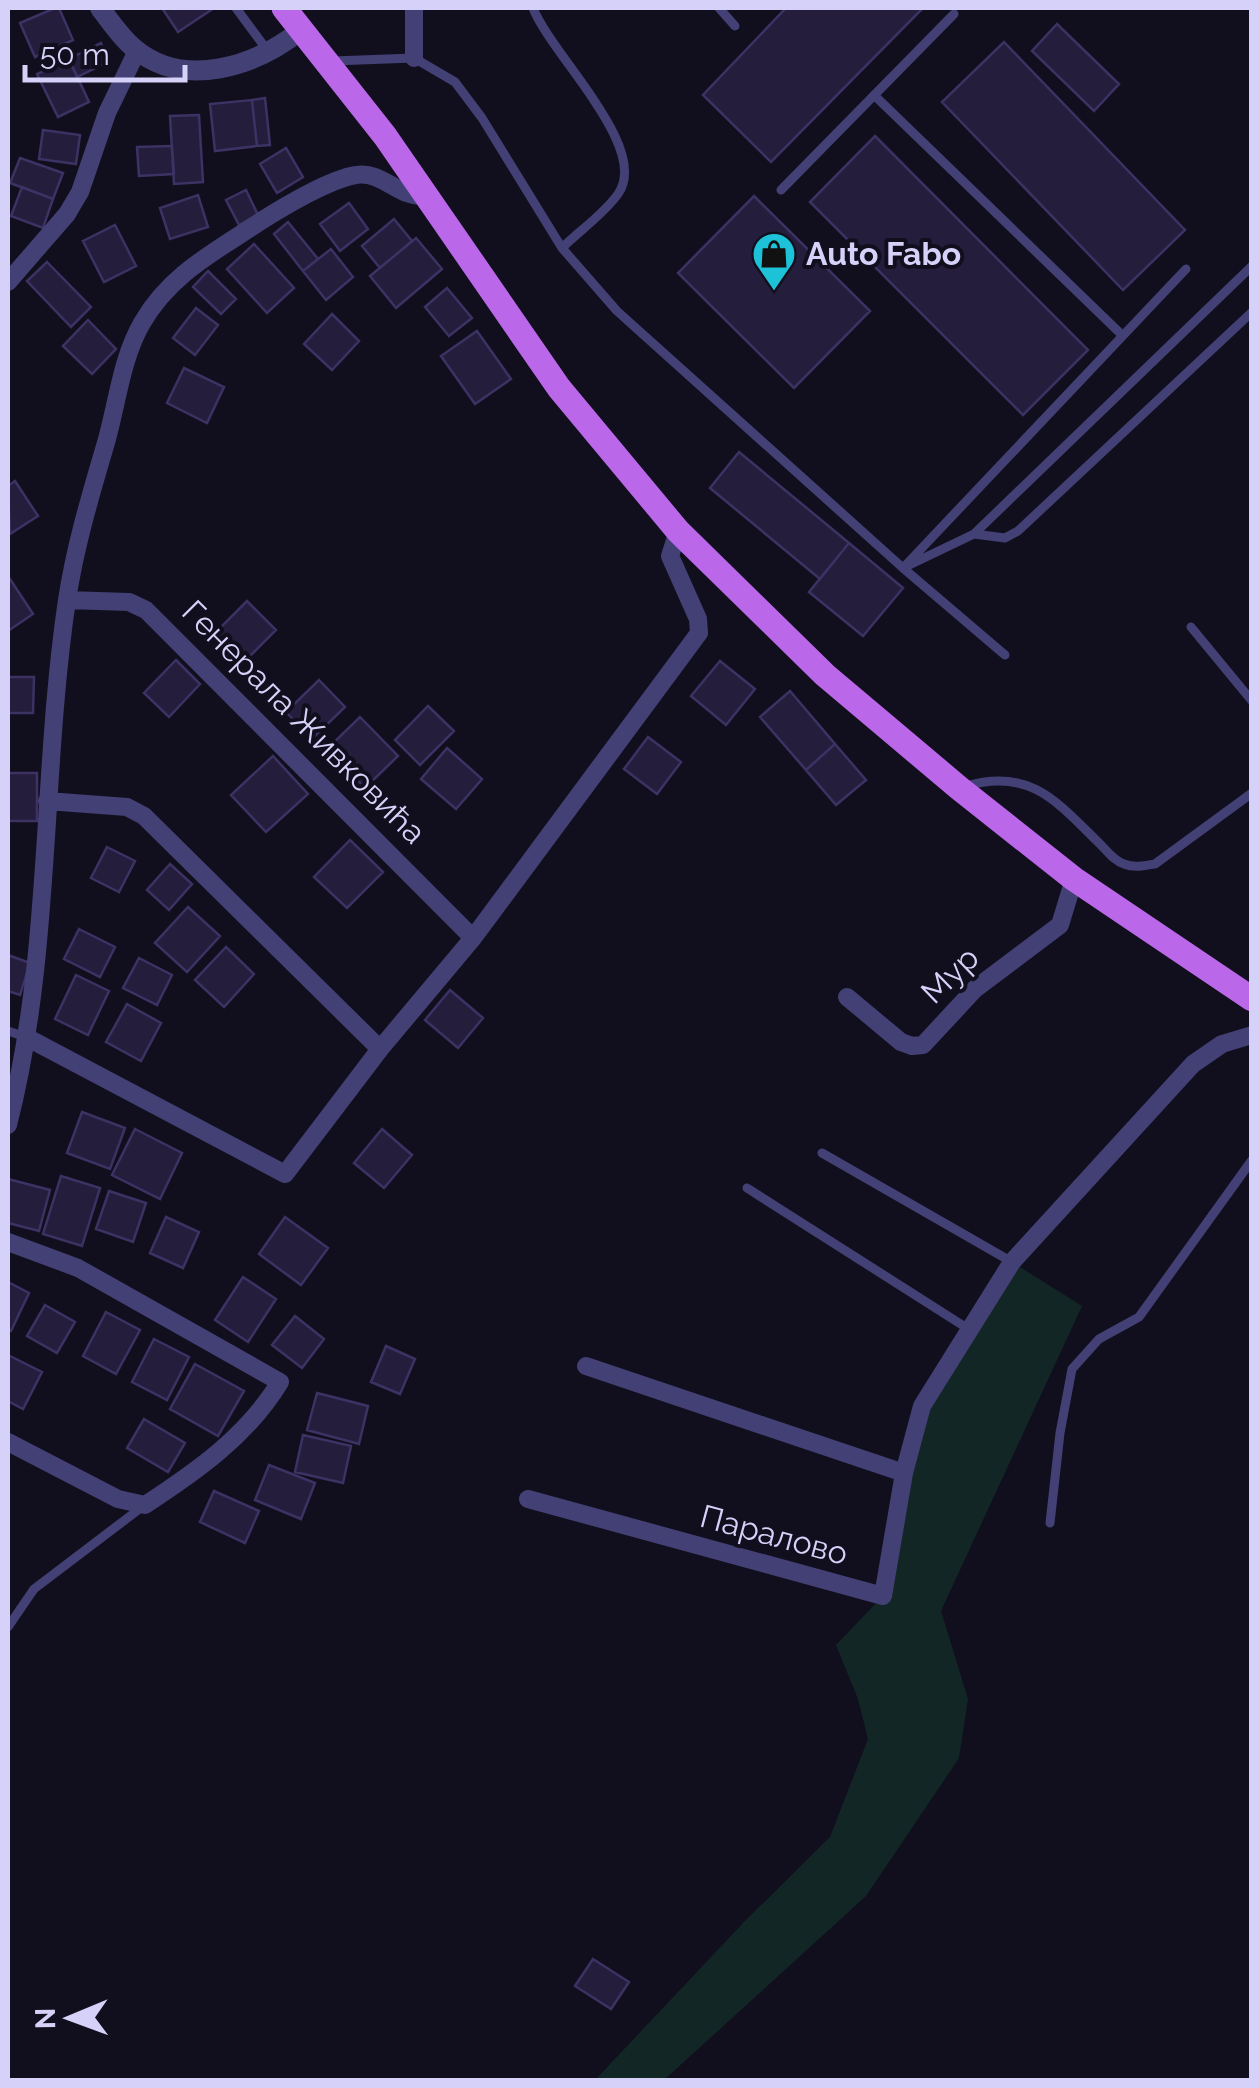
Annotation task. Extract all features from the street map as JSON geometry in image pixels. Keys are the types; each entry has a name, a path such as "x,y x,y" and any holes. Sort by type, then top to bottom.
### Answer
{"main road":[{"path":"284,8 426,196 559,388 678,531 825,675 988,812 1074,879 1252,998"}],"street":[{"path":"100,8 137,51 168,67 192,72 268,52 300,30"},
{"path":"414,8 414,58"},
{"path":"8,282 67,214 80,192 107,113 137,51"},
{"path":"8,1126 17,1034 42,906 47,801 67,600 85,512 130,350 142,322 173,283 206,253 282,207 348,177 366,174 406,195 426,196"},
{"path":"17,1034 286,1174 472,938 699,633 698,619 670,556 678,531"},
{"name":"Генерала Живковића","path":"67,600 129,602 146,610 472,938"},
{"path":"47,801 126,807 144,816 380,1050"},
{"name":"Мур","path":"847,997 901,1042 923,1046 975,989 1060,925 1074,879"},
{"name":"Паралово","path":"528,1499 883,1596 904,1473 922,1406 1012,1262 1193,1064 1222,1044 1252,1035"},
{"path":"8,1242 78,1268 280,1382 263,1410 207,1465 145,1505 118,1499 8,1442"},
{"path":"586,1366 904,1473"}],"lane":[{"path":"236,8 268,52"},
{"path":"533,8 548,38 616,135 626,168 618,194 562,248"},
{"path":"719,8 735,26"},
{"path":"781,190 954,14"},
{"path":"326,61 414,58 455,82 562,248 635,330 1005,655"},
{"path":"874,95 1122,335"},
{"path":"903,568 974,534 1252,266"},
{"path":"903,568 1186,269"},
{"path":"974,534 1005,538 1018,532 1252,312"},
{"path":"1190,627 1252,701"},
{"path":"959,788 994,778 1044,790 1070,811 1118,862 1137,867 1155,864 1252,794"},
{"path":"822,1153 1012,1262"},
{"path":"1050,1523 1072,1369 1099,1340 1138,1317 1252,1160"},
{"path":"746,1188 970,1330"},
{"path":"8,1627 34,1589 145,1505"}],"green space":[{"path":"1012,1262 1082,1306 941,1611 968,1699 959,1758 866,1896 664,2080 595,2080 830,1837 868,1739 858,1699 836,1645 883,1596 922,1406"}],"building":[{"path":"59,8 73,40 35,57 20,23"},
{"path":"162,8 214,8 178,32"},
{"path":"786,8 923,8 771,162 703,95"},
{"path":"1057,24 1119,84 1094,111 1032,51"},
{"path":"1004,42 1185,230 1123,290 942,102"},
{"path":"101,43 110,61 77,77 69,59"},
{"path":"69,59 89,102 58,117 37,74"},
{"path":"265,98 270,145 257,146 252,100"},
{"path":"252,100 257,146 215,151 210,104"},
{"path":"199,115 203,182 174,184 170,116"},
{"path":"43,130 80,135 76,164 39,159"},
{"path":"875,136 1088,350 1023,415 810,202"},
{"path":"172,146 174,174 139,176 137,147"},
{"path":"286,148 303,177 277,193 260,164"},
{"path":"20,158 63,173 53,199 10,183"},
{"path":"22,187 53,199 43,228 11,216"},
{"path":"246,190 258,215 239,225 226,200"},
{"path":"198,195 208,227 170,239 160,208"},
{"name":"Auto Fabo","path":"754,196 870,311 794,388 678,273"},
{"path":"349,203 368,229 340,251 320,224"},
{"path":"394,219 412,241 380,268 362,246"},
{"path":"288,222 318,259 303,271 274,234"},
{"path":"115,225 136,266 104,282 83,241"},
{"path":"416,238 442,269 396,308 370,276"},
{"path":"254,244 294,288 267,313 227,269"},
{"path":"331,249 353,277 326,300 303,271"},
{"path":"47,262 91,307 71,327 27,281"},
{"path":"208,271 236,299 221,314 193,287"},
{"path":"447,288 472,318 449,336 425,307"},
{"path":"196,308 218,325 195,355 173,338"},
{"path":"332,314 359,341 332,370 304,344"},
{"path":"88,320 116,349 92,374 63,346"},
{"path":"477,331 511,379 475,404 441,356"},
{"path":"184,368 224,387 207,423 167,403"},
{"path":"739,452 849,543 820,579 710,488"},
{"path":"15,481 38,516 10,534 8,486"},
{"path":"849,543 903,588 863,636 809,592"},
{"path":"8,581 33,614 8,631"},
{"path":"247,601 276,630 242,664 213,635"},
{"path":"176,660 200,684 169,717 144,693"},
{"path":"720,661 755,689 726,725 691,696"},
{"path":"8,677 34,677 33,713 8,713"},
{"path":"319,680 345,707 312,739 286,712"},
{"path":"790,691 835,744 806,770 760,717"},
{"path":"428,706 454,731 420,765 395,740"},
{"path":"360,717 398,756 365,788 327,749"},
{"path":"648,737 681,762 657,794 624,769"},
{"path":"835,744 866,780 836,805 806,770"},
{"path":"447,748 482,779 456,809 421,779"},
{"path":"273,756 308,794 266,832 231,795"},
{"path":"8,773 37,773 37,821 8,821"},
{"path":"350,840 383,872 347,908 314,877"},
{"path":"107,847 135,861 119,892 91,878"},
{"path":"170,864 192,884 169,910 147,890"},
{"path":"188,907 220,936 187,972 155,943"},
{"path":"79,929 115,947 100,977 64,959"},
{"path":"226,947 254,974 224,1007 195,980"},
{"path":"8,955 30,963 20,995 8,991"},
{"path":"139,958 172,975 157,1005 123,988"},
{"path":"76,975 109,991 88,1035 55,1019"},
{"path":"450,990 483,1018 458,1048 425,1020"},
{"path":"127,1004 161,1023 141,1061 106,1042"},
{"path":"82,1112 125,1128 110,1169 67,1153"},
{"path":"135,1129 182,1153 160,1199 112,1175"},
{"path":"382,1129 412,1155 384,1188 354,1163"},
{"path":"61,1176 100,1188 82,1246 43,1234"},
{"path":"8,1179 50,1190 39,1231 8,1223"},
{"path":"109,1191 146,1203 133,1242 96,1229"},
{"path":"166,1217 199,1232 183,1268 150,1253"},
{"path":"285,1217 328,1248 301,1285 259,1254"},
{"path":"243,1277 276,1299 248,1342 215,1320"},
{"path":"8,1282 29,1293 11,1331 8,1329"},
{"path":"45,1305 75,1322 57,1353 27,1336"},
{"path":"106,1312 140,1330 116,1374 83,1356"},
{"path":"295,1316 324,1339 302,1368 272,1345"},
{"path":"154,1339 189,1357 167,1400 132,1382"},
{"path":"386,1346 415,1359 400,1394 371,1382"},
{"path":"8,1355 42,1372 23,1409 8,1401"},
{"path":"195,1364 244,1391 218,1436 170,1409"},
{"path":"317,1393 368,1406 359,1444 307,1430"},
{"path":"144,1419 185,1443 168,1472 127,1448"},
{"path":"303,1435 351,1446 343,1483 295,1472"},
{"path":"269,1465 315,1483 301,1519 255,1500"},
{"path":"214,1491 259,1511 245,1543 200,1522"},
{"path":"593,1959 629,1982 611,2009 575,1986"}],"place":[{"name":"Auto Fabo","path":"774,292"}]}
